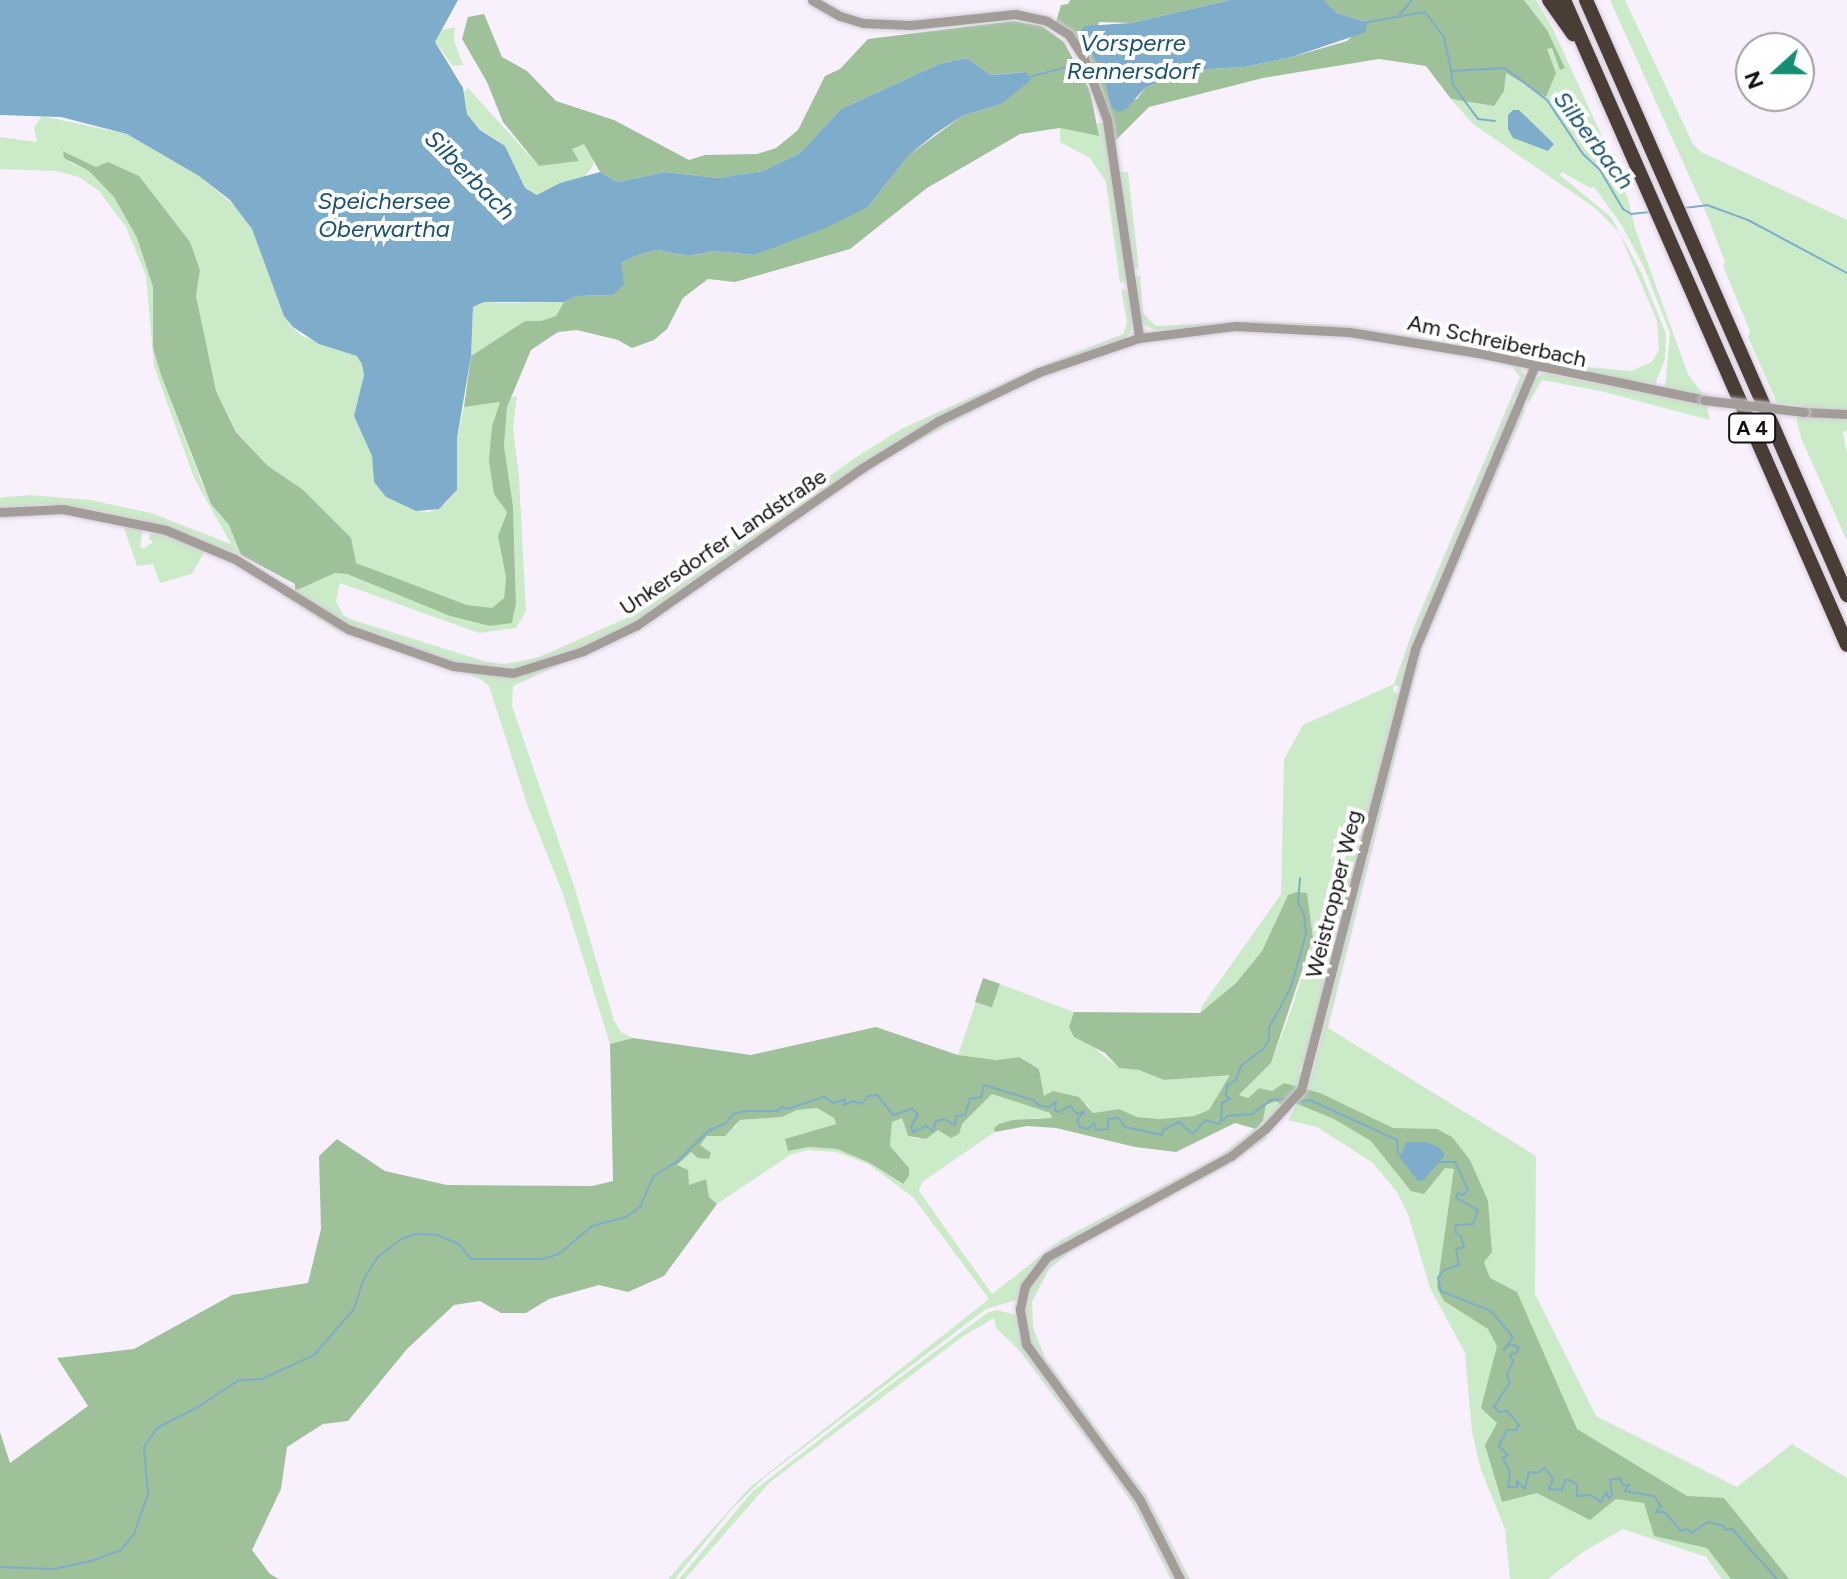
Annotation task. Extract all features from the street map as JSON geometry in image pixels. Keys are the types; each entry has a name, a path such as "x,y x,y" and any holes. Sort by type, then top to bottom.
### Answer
{"highway":[{"path":"1549,0 1589,57"},
{"name":"A 4","path":"1564,0 1847,645"},
{"name":"A 4","path":"1586,0 1847,595"}],"street":[{"path":"812,0 840,16 863,23 911,25 1015,14 1047,21 1069,35 1089,69 1112,142 1139,338"},
{"name":"Am Schreiberbach","path":"1139,338 1213,327 1332,330 1416,341 1704,400 1847,414"},
{"name":"Unkersdorfer Landstraße","path":"0,512 63,509 166,530 235,559 348,629 453,666 513,673 583,651 637,625 862,468 938,421 1039,372 1139,338"},
{"name":"Weistropper Weg","path":"1180,1579 1140,1500 1031,1353 1023,1333 1020,1309 1025,1286 1047,1257 1231,1156 1266,1128 1301,1090 1415,649 1535,365"}],"green space":[{"path":"1070,0 1230,0 1131,23 1099,22 1092,52 1103,74 1111,107 1137,99 1145,88 1162,81 1210,69 1244,67 1292,57 1347,41 1367,22 1337,13 1324,0 1524,0 1547,30 1565,68 1560,70 1552,48 1547,49 1556,73 1546,97 1506,73 1504,91 1494,106 1451,99 1426,66 1379,59 1263,78 1149,107 1115,141 1100,85 1085,51 1056,22 1061,5 1068,4"},
{"path":"1524,0 1536,0 1553,29 1605,143 1628,199 1635,228 1688,374 1703,394 1700,396 1665,388 1670,333 1643,265 1621,224 1594,187 1590,188 1562,172 1560,175 1611,217 1641,272 1666,334 1665,359 1654,387 1367,330 1258,323 1155,330 1144,325 1139,317 1134,279 1140,275 1143,313 1156,326 1258,321 1351,326 1577,366 1631,371 1652,362 1659,350 1657,321 1619,232 1595,208 1473,124 1451,99 1494,106 1506,73 1546,97 1546,49 1551,47 1560,69 1547,30","holes":["1508,115 1554,143 1548,151 1508,129"]},
{"path":"1610,0 1625,0 1693,144 1701,152 1847,220 1847,431 1843,432 1847,454 1847,541 1801,438 1796,417 1806,417 1801,405 1777,403 1748,337 1750,331 1723,266 1725,262 1709,220"},
{"path":"484,14 502,57 527,71 556,101 614,120 689,160 705,155 757,154 776,148 798,130 825,76 840,69 868,39 1013,21 1042,26 1064,42 1090,91 1099,136 1060,128 1020,134 927,188 850,249 735,282 708,279 683,298 667,329 654,340 632,348 618,340 577,330 558,332 531,350 507,407 504,446 513,506 516,603 512,623 490,626 450,616 347,574 335,573 295,591 295,584 241,555 229,525 211,504 153,348 153,287 137,238 114,197 89,171 64,158 63,151 96,167 108,162 139,176 190,242 200,270 196,296 216,391 236,432 268,466 302,489 351,538 356,563 467,605 492,608 504,598 506,578 498,536 507,512 494,494 489,461 492,426 500,402 464,407 471,356 525,321 541,321 556,316 564,302 577,296 613,295 621,263 638,255 657,250 689,256 713,251 754,255 868,207 909,155 962,116 1001,104 1025,72 991,75 967,58 939,64 841,109 800,153 763,171 718,178 665,172 618,182 600,172 584,144 572,149 579,161 539,166 503,122 487,82 462,39 468,17"},
{"path":"455,27 454,40 463,65 453,66 435,42 440,30"},
{"path":"468,88 539,166 578,161 572,148 584,144 593,156 593,166 584,177 560,183 538,195 525,188 505,146 480,129 467,114 464,92"},
{"path":"42,116 127,134 199,176 241,211 252,229 284,315 292,327 302,336 358,356 363,364 364,375 354,416 372,455 374,482 386,497 416,511 429,512 446,503 457,490 457,438 464,407 500,402 492,426 494,494 507,511 498,536 506,578 504,598 492,609 467,605 356,563 302,489 268,466 237,432 216,391 196,296 200,270 96,167 64,151 71,163 89,171 114,197 137,238 153,287 153,348 161,375 211,504 229,525 241,555 147,521 90,509 44,504 0,509 0,498 6,497 30,495 90,500 151,513 231,544 194,478 154,366 146,276 126,227 99,191 79,177 56,171 0,169 0,137 37,142 34,128"},
{"path":"1097,123 1104,123 1127,281 1120,283 1106,182 1090,158 1060,142 1060,128 1098,136"},
{"path":"1120,172 1128,172 1139,269 1133,268"},
{"path":"1121,289 1128,291 1132,322 1131,332 1125,338 1027,374 924,426 861,465 654,611 607,638 609,643 513,686 512,706 574,886 614,1020 621,1032 633,1038 610,1044 562,891 528,807 489,686 477,677 338,631 280,594 287,593 334,625 372,641 369,634 326,614 295,591 335,573 347,574 450,616 490,626 511,623 516,603 515,556 513,506 504,446 507,407 510,398 517,396 513,427 519,477 526,611 516,628 479,633 340,583 336,601 343,615 350,619 487,662 504,664 537,658 631,616 856,457 903,428 1037,368 1123,334 1127,322"},
{"path":"484,302 564,302 556,316 541,321 525,321 471,356 473,307"},
{"path":"1212,330 1288,330 1348,334 1476,356 1519,367 1525,376 1437,586 1401,687 1394,685 1393,692 1400,694 1318,1021 1305,1066 1301,1066 1299,1071 1304,1074 1298,1088 1284,1083 1272,1091 1259,1088 1248,1098 1239,1095 1271,1063 1293,1005 1313,938 1307,894 1288,895 1262,951 1236,983 1200,1013 1202,1006 1281,894 1284,759 1303,725 1394,684 1415,624 1520,377 1512,366 1349,336 1288,332 1212,332 1161,337 1095,357 1016,388 889,457 639,629 613,641 657,616 863,471 927,431 1040,375 1135,341 1173,334"},
{"path":"1543,373 1706,405 1710,420 1600,391 1542,380 1529,402 1525,399 1533,381"},
{"path":"1522,407 1525,410 1422,649 1328,1028 1536,1156 1535,1294 1596,1416 1737,1487 1792,1444 1847,1478 1847,1579 1722,1579 1706,1557 1623,1529 1583,1552 1548,1579 1510,1579 1505,1529 1481,1470 1472,1432 1465,1353 1430,1288 1408,1214 1397,1192 1373,1163 1317,1127 1288,1120 1312,1075 1419,649"},
{"path":"62,511 143,527 140,547 143,549 153,542 148,538 154,530 206,549 192,574 160,583 153,564 137,566 123,525 62,514 0,518 0,515"},
{"path":"1307,893 1313,938 1271,1063 1239,1095 1248,1098 1259,1088 1272,1091 1284,1083 1320,1093 1393,1128 1437,1129 1452,1137 1470,1160 1488,1201 1492,1252 1484,1262 1490,1278 1517,1292 1577,1429 1687,1496 1724,1498 1789,1579 1731,1579 1707,1548 1654,1536 1644,1503 1616,1499 1590,1520 1537,1493 1502,1502 1485,1445 1497,1423 1481,1408 1497,1346 1488,1329 1444,1301 1437,1288 1454,1169 1445,1168 1424,1194 1411,1191 1371,1141 1334,1119 1290,1101 1284,1107 1276,1101 1266,1105 1263,1121 1256,1129 1235,1123 1176,1152 1135,1147 1056,1128 1027,1126 995,1132 994,1128 999,1124 1013,1120 1052,1118 1050,1113 992,1094 962,1124 959,1134 951,1138 938,1130 926,1139 908,1136 902,1118 892,1122 890,1146 909,1168 909,1176 903,1184 870,1163 837,1149 809,1147 788,1151 785,1139 836,1124 834,1118 817,1108 797,1110 782,1117 740,1120 725,1136 707,1136 700,1145 711,1153 709,1159 698,1158 691,1152 677,1165 688,1170 689,1185 706,1179 709,1197 717,1204 664,1276 628,1292 599,1285 549,1299 526,1313 501,1313 480,1301 454,1305 407,1349 348,1421 323,1424 287,1447 281,1489 252,1550 270,1574 279,1579 0,1579 0,1432 10,1463 88,1406 57,1358 134,1349 232,1295 308,1283 321,1229 319,1156 337,1139 385,1171 447,1185 592,1186 613,1181 610,1044 633,1038 751,1055 876,1027 958,1055 996,1060 1019,1057 1039,1069 1044,1096 1053,1091 1079,1097 1093,1113 1119,1109 1137,1117 1194,1116 1209,1110 1230,1075 1164,1080 1139,1070 1119,1068 1105,1053 1074,1037 1069,1027 1074,1012 1200,1013 1236,983 1262,951 1288,895"},
{"path":"983,978 1000,984 992,1007 975,1002"},
{"path":"1000,984 1074,1012 1069,1027 1119,1068 1139,1070 1164,1080 1231,1074 1209,1110 1194,1116 1137,1117 1119,1109 1093,1113 1087,1104 1044,1097 1039,1069 1019,1057 996,1060 958,1055 976,1002 992,1007"},
{"path":"992,1094 1050,1113 1052,1118 1034,1118 994,1128 995,1132 922,1182 919,1191 992,1294 1061,1240 1223,1154 1263,1122 1266,1105 1276,1100 1284,1107 1235,1149 1044,1256 1029,1273 1016,1300 986,1309 765,1477 731,1510 675,1579 668,1579 748,1489 989,1299 913,1197 868,1164 836,1152 808,1150 790,1155 717,1204 709,1197 705,1179 688,1186 676,1165 691,1151 706,1149 699,1146 707,1136 735,1127 740,1120 782,1117 797,1110 817,1108 835,1118 836,1124 786,1139 788,1151 809,1147 837,1149 870,1163 902,1184 909,1168 890,1146 892,1122 902,1117 908,1136 918,1139 938,1130 944,1132 962,1124"},
{"path":"1264,1134 1267,1138 1227,1166 1074,1249 1049,1269 1032,1302 1033,1327 1045,1358 1146,1495 1190,1579 1183,1579 1149,1511 1029,1342 1024,1306 1029,1288 1048,1261"},
{"path":"997,1310 1016,1315 1029,1355 1131,1492 1177,1579 1171,1579 1134,1506 1106,1465 1019,1350 996,1328 994,1318 962,1337 769,1483 685,1579 679,1579 752,1492 883,1390 987,1313"}],"water":[{"name":"Speichersee Oberwartha","path":"0,0 458,0 435,42 463,88 467,114 480,130 505,146 525,188 537,195 560,183 600,172 618,182 665,172 718,178 763,171 800,153 841,109 939,64 967,58 991,75 1026,72 1031,80 1001,104 962,116 935,134 909,155 868,207 825,228 754,255 713,251 689,256 657,250 638,255 621,263 624,284 613,295 577,296 564,302 484,302 473,307 471,356 457,438 457,490 439,509 416,511 386,497 374,482 372,456 354,416 364,375 362,364 357,356 319,344 293,327 284,316 252,229 230,200 199,176 127,134 61,117 0,115"},
{"name":"Vorsperre Rennersdorf","path":"1230,0 1324,0 1337,13 1367,22 1366,32 1292,57 1244,67 1210,69 1162,81 1145,88 1126,109 1118,112 1111,107 1103,74 1080,32 1084,26 1131,23"},
{"path":"1513,110 1519,110 1554,144 1548,151 1513,138 1508,129 1508,115"},
{"path":"1406,1142 1426,1142 1440,1148 1445,1155 1423,1181 1418,1181 1400,1158"}],"waterway":[{"path":"1400,14 1412,0"},
{"name":"Silberbach","path":"1367,22 1425,12 1444,37 1451,71 1505,68 1547,100 1583,154 1600,170 1623,209 1631,214 1650,212"},
{"name":"Silberbach","path":"1029,77 1066,67"},
{"path":"1451,71 1453,85 1478,119 1495,121"},
{"name":"Silberbach","path":"1684,208 1707,205 1748,220 1847,273"},
{"path":"1221,1121 1222,1103 1230,1099 1226,1095 1227,1086 1236,1080 1241,1066 1263,1049 1269,1040 1269,1028 1291,987 1306,934 1304,914 1298,902 1300,878"},
{"path":"0,1567 54,1569 121,1550 134,1534 148,1494 144,1447 157,1428 198,1407 239,1380 262,1379 314,1355 354,1309 364,1279 378,1257 400,1240 414,1234 437,1235 459,1244 471,1259 542,1259 559,1254 592,1226 626,1217 640,1207 654,1176 678,1161 708,1131 726,1123 733,1114 777,1111 782,1107 787,1109 825,1097 833,1103 845,1099 844,1105 853,1101 862,1104 868,1096 877,1095 893,1115 912,1109 918,1114 911,1127 913,1132 926,1126 933,1131 935,1122 944,1119 955,1125 956,1116 965,1115 970,1099 981,1097 984,1085 1033,1100 1040,1106 1049,1107 1056,1102 1055,1111 1070,1106 1077,1114 1084,1112 1077,1120 1080,1127 1088,1129 1094,1123 1096,1130 1108,1129 1108,1119 1118,1118 1125,1127 1162,1135 1163,1130 1179,1122 1193,1134 1205,1120 1218,1124 1228,1116 1252,1114 1271,1100 1287,1099"},
{"path":"1299,1102 1310,1100 1397,1140 1398,1155 1402,1156"},
{"path":"1439,1162 1455,1162 1468,1190 1463,1195 1458,1193 1456,1198 1478,1210 1473,1224 1456,1225 1455,1232 1461,1237 1464,1247 1456,1249 1459,1265 1444,1270 1438,1278 1441,1291 1491,1311 1513,1337 1504,1350 1510,1344 1519,1347 1516,1353 1510,1355 1513,1361 1507,1375 1510,1382 1494,1407 1499,1412 1507,1411 1519,1425 1516,1430 1507,1430 1499,1446 1508,1455 1503,1458 1510,1473 1508,1487 1517,1487 1517,1481 1525,1489 1529,1472 1537,1473 1545,1468 1553,1479 1549,1489 1562,1490 1565,1480 1569,1480 1577,1484 1577,1496 1591,1495 1601,1502 1606,1492 1609,1498 1612,1496 1610,1480 1620,1478 1623,1485 1629,1485 1625,1491 1654,1496 1661,1506 1656,1512 1664,1512 1681,1531 1688,1529 1691,1533 1708,1522 1722,1525 1726,1530 1732,1529 1777,1579"}]}
